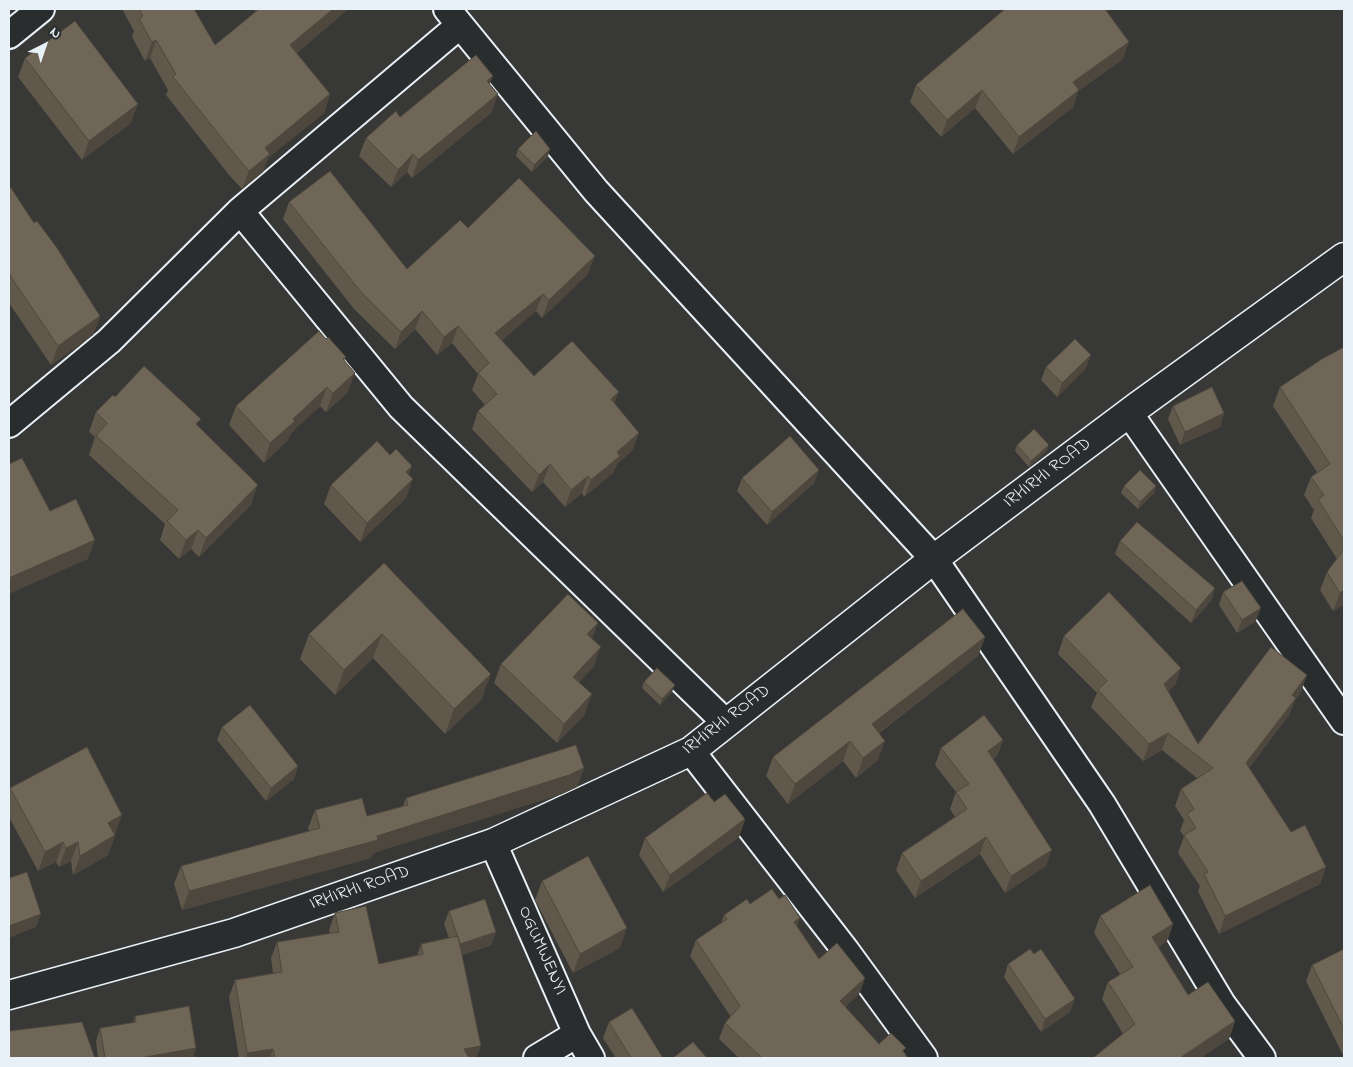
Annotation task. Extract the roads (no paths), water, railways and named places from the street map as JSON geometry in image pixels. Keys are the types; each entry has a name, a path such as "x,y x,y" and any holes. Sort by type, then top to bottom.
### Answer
{"street":[{"path":"9,34 41,9"},
{"path":"9,424 109,341 240,210 454,17 596,191 934,559 1102,804 1222,1004 1262,1058"},
{"path":"240,210 401,407 726,723"},
{"name":"IRHIRHI ROAD","path":"9,996 234,933 493,843 691,751 934,559 1129,413 1344,257"},
{"path":"1129,413 1344,721"},
{"path":"691,751 846,952 924,1058"},
{"name":"OGUMWENYI","path":"493,843 577,1034 590,1058"},
{"path":"537,1058 577,1034"}]}
